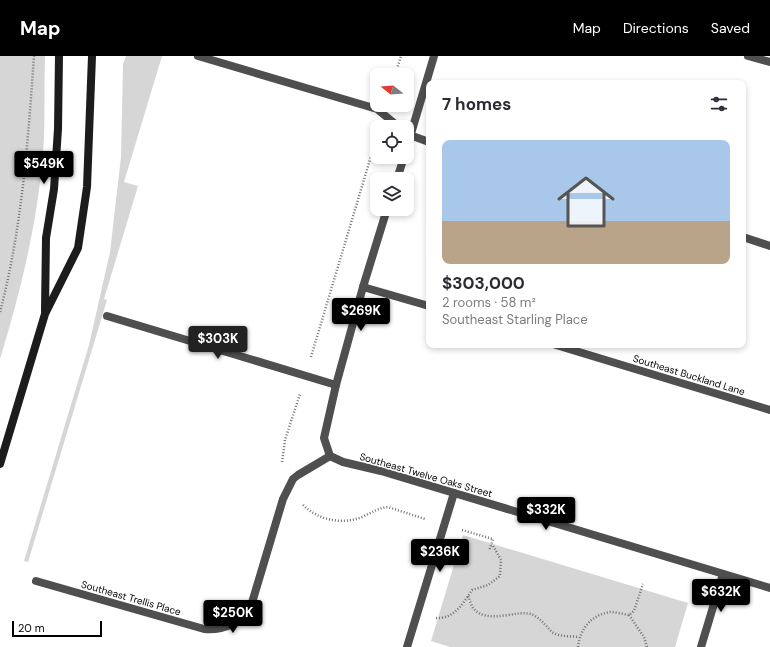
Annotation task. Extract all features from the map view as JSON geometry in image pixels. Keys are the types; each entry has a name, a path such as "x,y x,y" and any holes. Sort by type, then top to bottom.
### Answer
{"street":[{"path":"45,314 46,238 54,189 58,129 59,56"},
{"path":"0,464 45,314 78,248 87,187 92,56"},
{"path":"198,56 377,109 390,120"},
{"path":"426,80 434,56"},
{"path":"748,56 770,62"},
{"path":"414,120 426,81"},
{"path":"414,137 426,141"},
{"path":"330,456 324,438 336,384 363,286 385,216"},
{"path":"746,239 770,246"},
{"path":"363,286 426,305"},
{"path":"107,316 336,384"},
{"name":"Southeast Buckland Lane","path":"566,348 770,410"},
{"name":"Southeast Twelve Oaks Street","path":"330,456 343,462 381,471 770,588"},
{"name":"Southeast Trellis Place","path":"36,581 204,629 213,630 231,625 246,614 250,606 283,499 293,479 330,456"},
{"path":"407,647 454,493"},
{"path":"701,647 723,574"}],"path":[{"path":"0,312 12,264 30,114 34,56"},
{"path":"397,68 401,56"},
{"path":"433,618 445,619 450,616 472,590 488,585 500,576 501,560 491,543"},
{"path":"629,615 634,610 643,584"},
{"path":"468,596 473,608 479,612 502,617 518,614 532,614 553,633 579,637"},
{"path":"578,647 579,637 582,630 594,618 610,612 629,615 644,637 647,647"}],"shaded area":[{"path":"0,56 45,56 44,138 39,194 23,277 0,359"},
{"path":"126,56 162,56 124,182 138,186 104,299 107,300 28,562 24,561 89,345 110,252 121,157 123,64"},
{"path":"463,535 688,603 675,647 450,647 431,641"}]}
